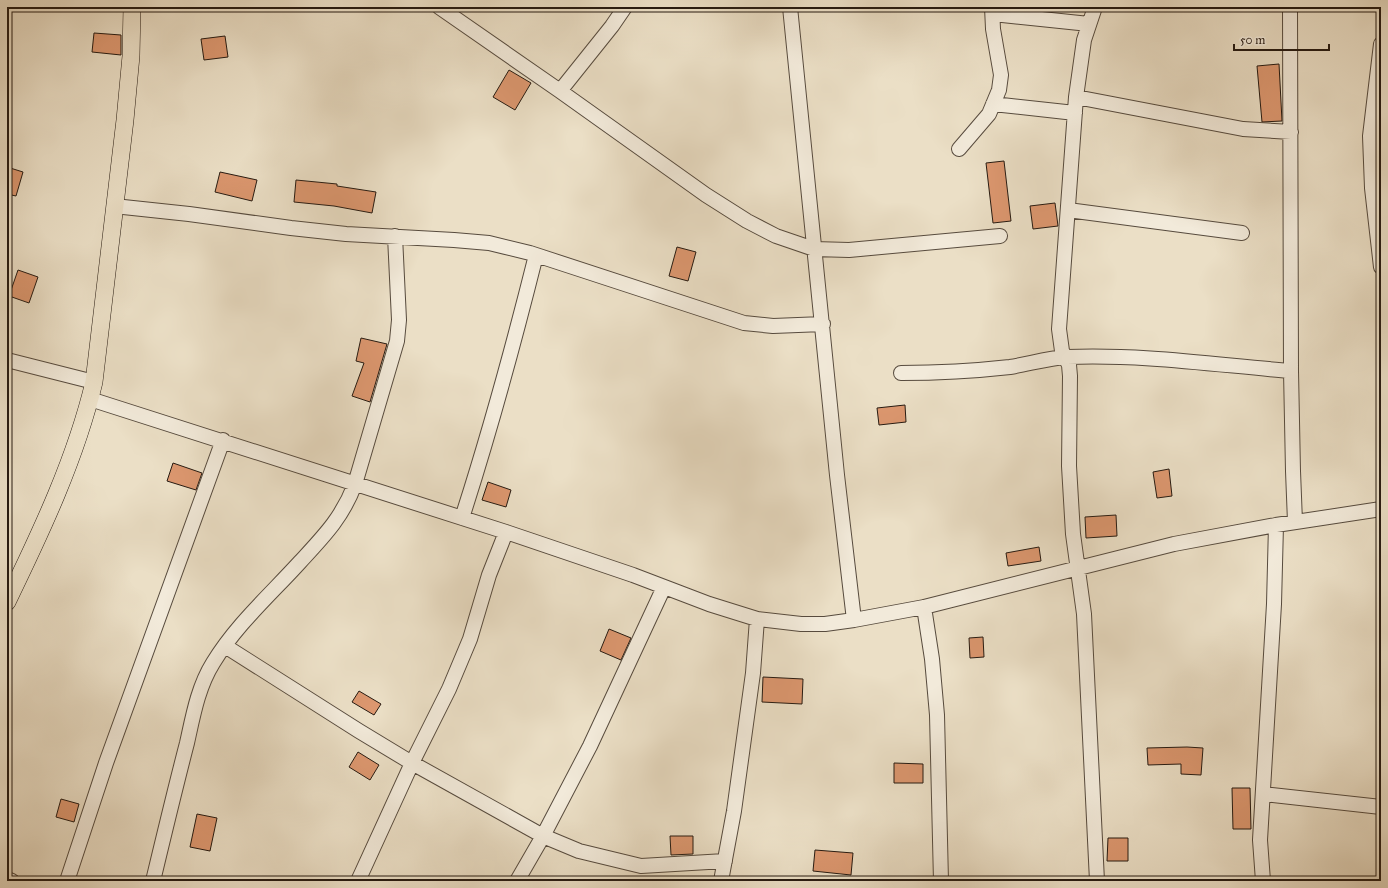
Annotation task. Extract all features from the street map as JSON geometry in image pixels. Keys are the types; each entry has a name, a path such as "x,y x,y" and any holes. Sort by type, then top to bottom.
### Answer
{"main road":[{"path":"7,602 56,494 72,453 92,390 131,56 132,7"}],"street":[{"path":"439,7 706,195 747,221 776,236 814,249 849,250 1000,236"},
{"path":"560,91 612,26 625,7"},
{"path":"790,7 837,475 854,620"},
{"path":"1095,7 1084,40 1076,97 1060,329 1062,351 1068,365 1070,376 1069,466 1073,534 1079,568 1084,614 1097,881"},
{"path":"1290,7 1291,371 1295,522"},
{"path":"959,149 989,114 999,90 1001,75 994,29 993,11 1089,24"},
{"path":"1381,44 1370,136 1372,188 1381,267"},
{"path":"1076,97 1242,128 1291,132"},
{"path":"993,104 1075,113"},
{"path":"114,206 346,234 489,243 536,255 744,323 773,326 823,324"},
{"path":"1068,210 1242,233"},
{"path":"154,881 178,776 202,685 213,663 240,626 320,540 340,516 348,502 355,484 397,340 399,320 395,236"},
{"path":"462,518 512,353 536,255"},
{"path":"901,373 940,373 995,369 1065,358 1093,357 1175,360 1291,371"},
{"path":"7,360 92,390 223,440 506,532 664,586 709,604 757,619 802,624 824,624 854,620 924,607 1174,544 1276,525 1381,509"},
{"path":"67,881 106,763 223,440"},
{"path":"1263,881 1260,840 1274,604 1276,525"},
{"path":"358,881 412,762 449,689 470,639 489,575 506,532"},
{"path":"517,881 543,836 590,746 664,586"},
{"path":"924,607 932,659 936,715 941,881"},
{"path":"721,881 734,811 753,673 757,619"},
{"path":"225,646 359,731 543,836 579,851 641,866 725,861"},
{"path":"1263,794 1381,806"},
{"path":"7,879 12,881"}],"building":[{"path":"94,33 121,35 121,55 92,52"},
{"path":"225,36 228,57 204,60 201,39"},
{"path":"1279,64 1282,121 1262,122 1257,66"},
{"path":"509,70 531,83 515,110 493,97"},
{"path":"1004,161 1011,221 993,223 986,163"},
{"path":"7,167 23,172 16,196 7,194"},
{"path":"220,172 257,180 252,201 215,192"},
{"path":"296,180 337,184 337,186 376,192 372,213 334,206 294,202"},
{"path":"1055,203 1058,226 1033,229 1030,206"},
{"path":"677,247 696,252 688,281 669,276"},
{"path":"18,270 38,277 29,303 9,296"},
{"path":"361,338 387,344 370,402 352,396 364,363 356,361"},
{"path":"905,405 906,422 879,425 877,408"},
{"path":"173,463 202,473 196,490 167,481"},
{"path":"1169,469 1172,496 1157,498 1153,472"},
{"path":"488,482 511,490 506,507 482,500"},
{"path":"1116,515 1117,536 1086,538 1085,517"},
{"path":"1039,547 1041,561 1008,566 1006,553"},
{"path":"609,629 631,638 621,660 600,651"},
{"path":"983,637 984,657 970,658 969,638"},
{"path":"763,677 803,679 802,704 762,702"},
{"path":"359,691 381,704 374,715 352,702"},
{"path":"1147,748 1203,748 1201,775 1181,774 1181,764 1148,765"},
{"path":"358,752 379,765 370,780 349,767"},
{"path":"894,763 923,764 923,783 894,783"},
{"path":"1232,788 1250,788 1251,829 1233,829"},
{"path":"61,799 79,804 74,822 56,817"},
{"path":"197,814 217,818 210,851 190,847"},
{"path":"670,836 693,836 693,854 671,855"},
{"path":"1108,838 1128,838 1128,861 1107,861"},
{"path":"815,850 853,853 851,875 813,871"}]}
